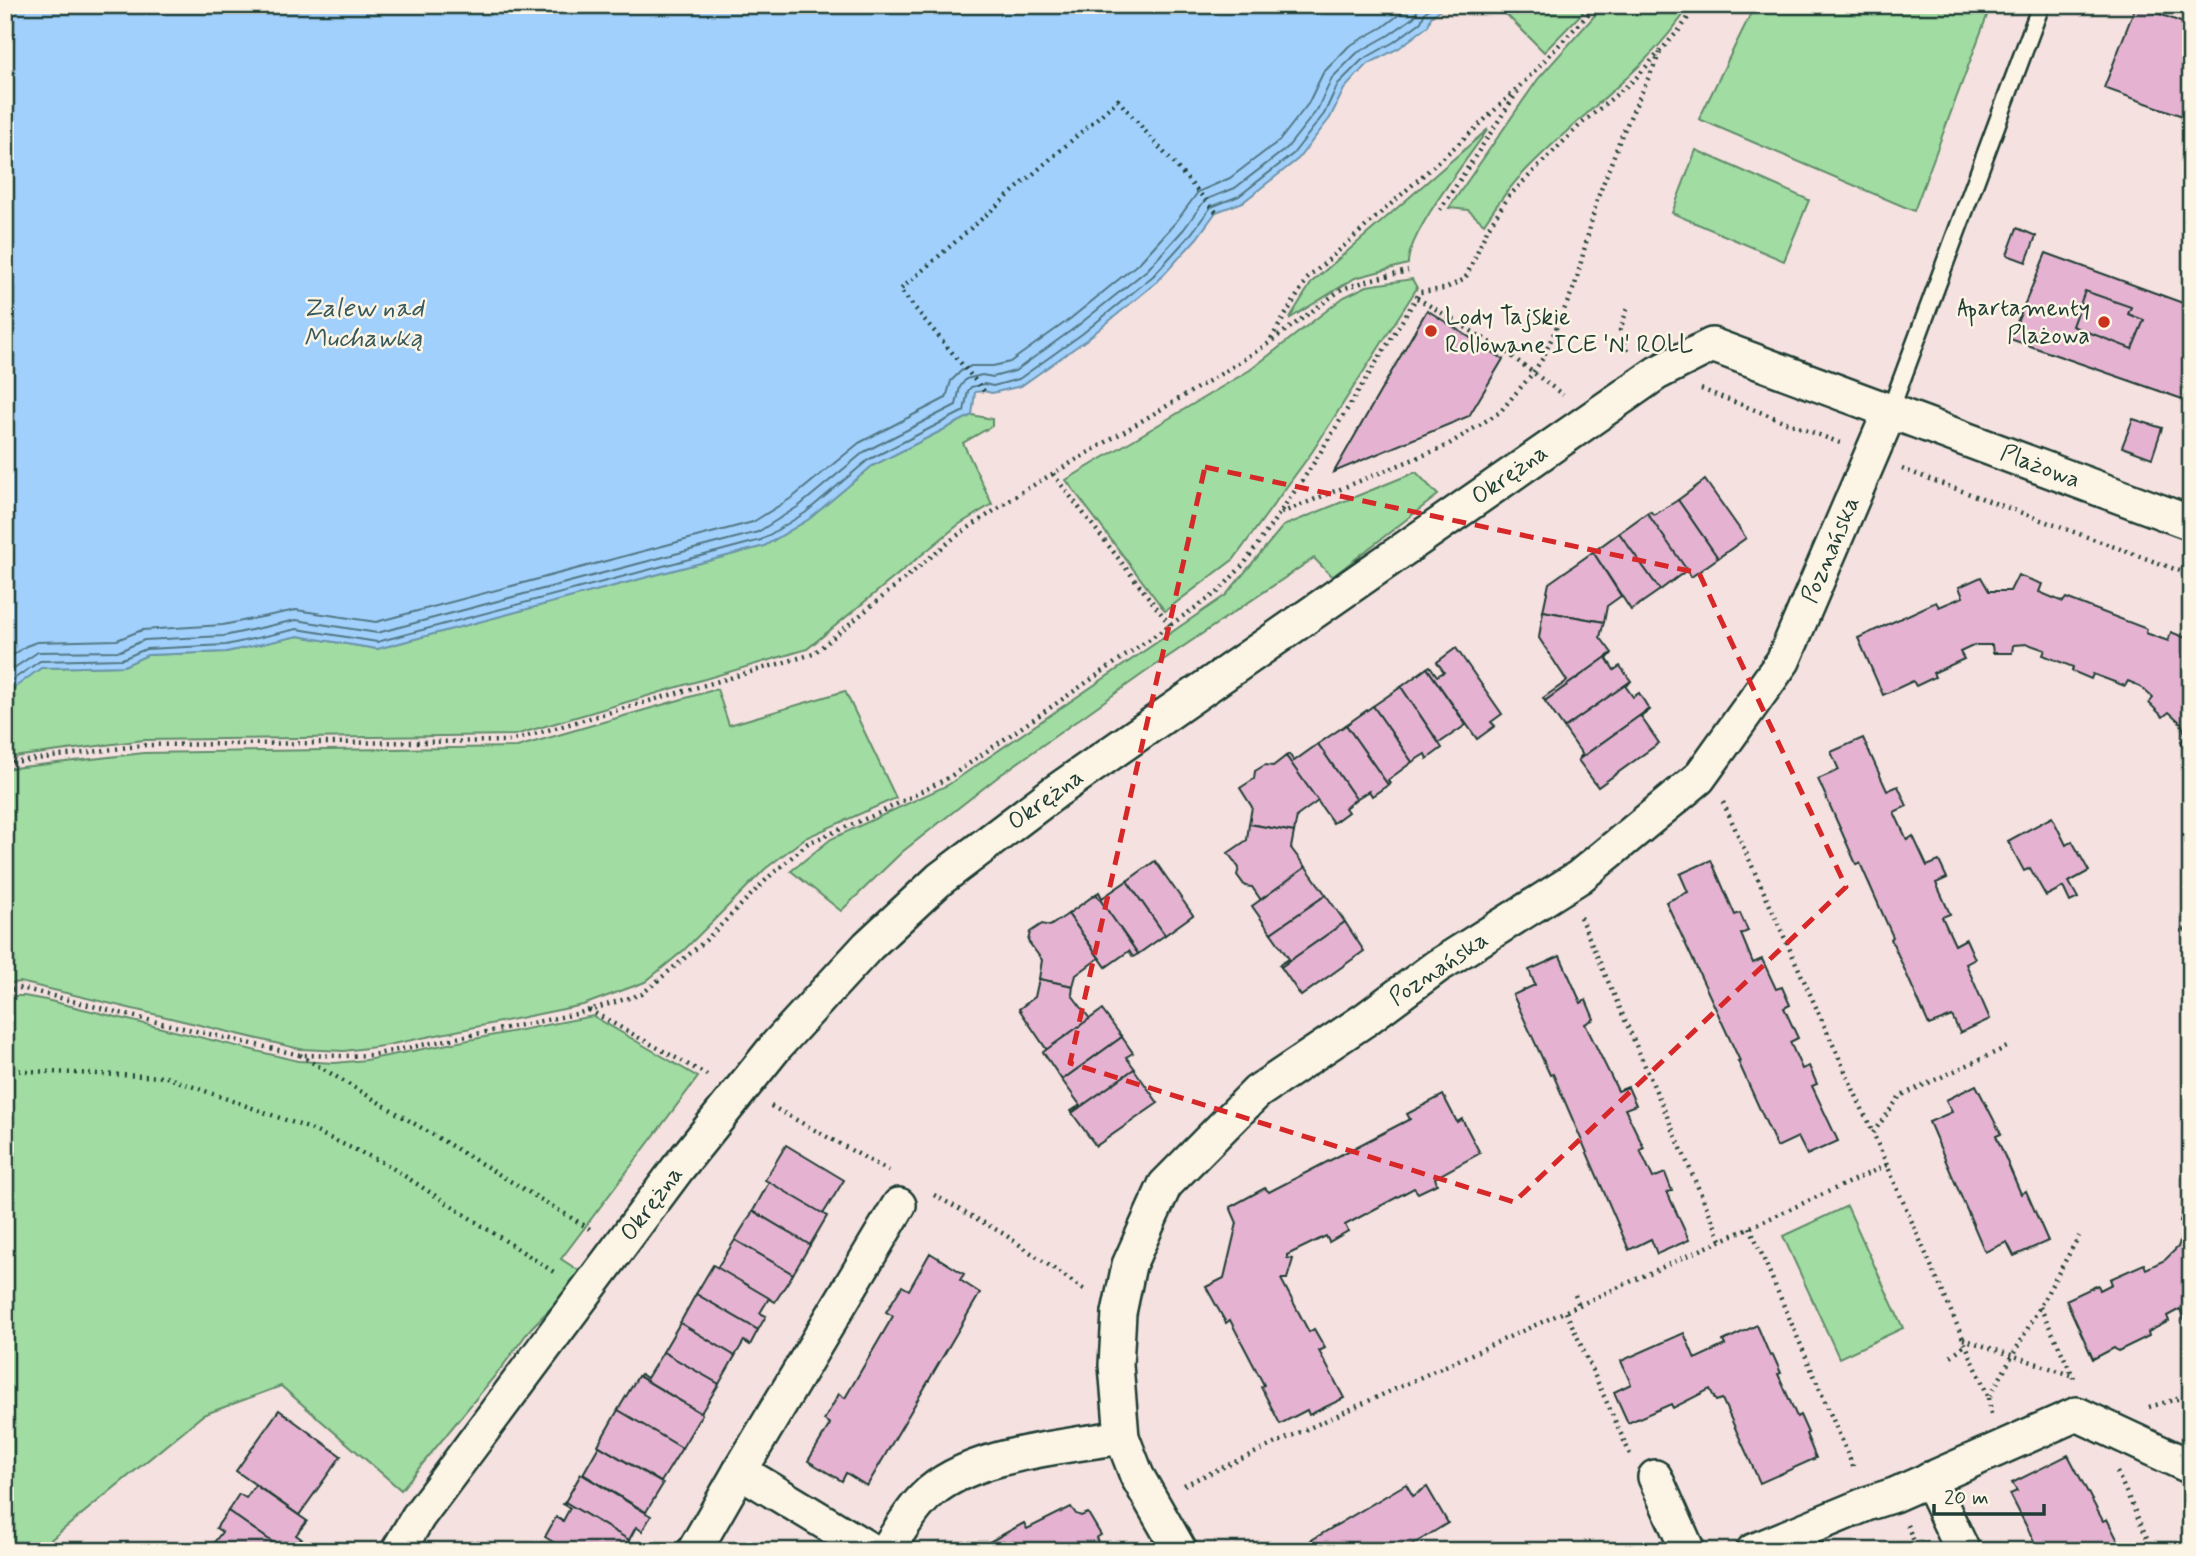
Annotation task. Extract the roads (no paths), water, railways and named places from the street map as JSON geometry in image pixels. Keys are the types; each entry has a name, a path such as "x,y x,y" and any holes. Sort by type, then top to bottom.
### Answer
{"street":[{"name":"Okrężna","path":"398,1551 418,1517 678,1168 778,1045 868,946 940,879 1055,792 1654,375 1712,345 1890,411"},
{"name":"Plażowa","path":"1890,411 2191,523"},
{"name":"Poznańska","path":"1180,1551 1137,1476 1122,1437 1116,1365 1119,1312 1129,1265 1165,1185 1257,1092 1366,1019 1436,967 1579,877 1699,778 1783,662 1890,411"},
{"path":"694,1551 898,1190"},
{"path":"1753,1551 1894,1495 2077,1414 2191,1466"},
{"path":"886,1551 923,1498 947,1478 996,1459 1122,1437"},
{"path":"740,1471 872,1551"},
{"path":"1655,1477 1688,1551"},
{"path":"1929,1479 1963,1551"}],"lane":[{"path":"1890,411 2041,5"}],"water":[{"name":"Zalew nad Muchawką","path":"5,5 1446,5 1431,17 1428,26 1399,48 1366,65 1344,89 1330,118 1298,159 1243,202 1216,212 1197,238 1158,281 1086,340 1021,386 992,393 975,392 972,415 872,466 809,519 764,546 377,649 298,636 226,652 147,655 124,666 41,668 7,693"}],"place":[{"name":"Apartamenty Plażowa","path":"2104,322"},
{"name":"Lody Tajskie Rollowane ICE 'N' ROLL","path":"1431,331"}]}
